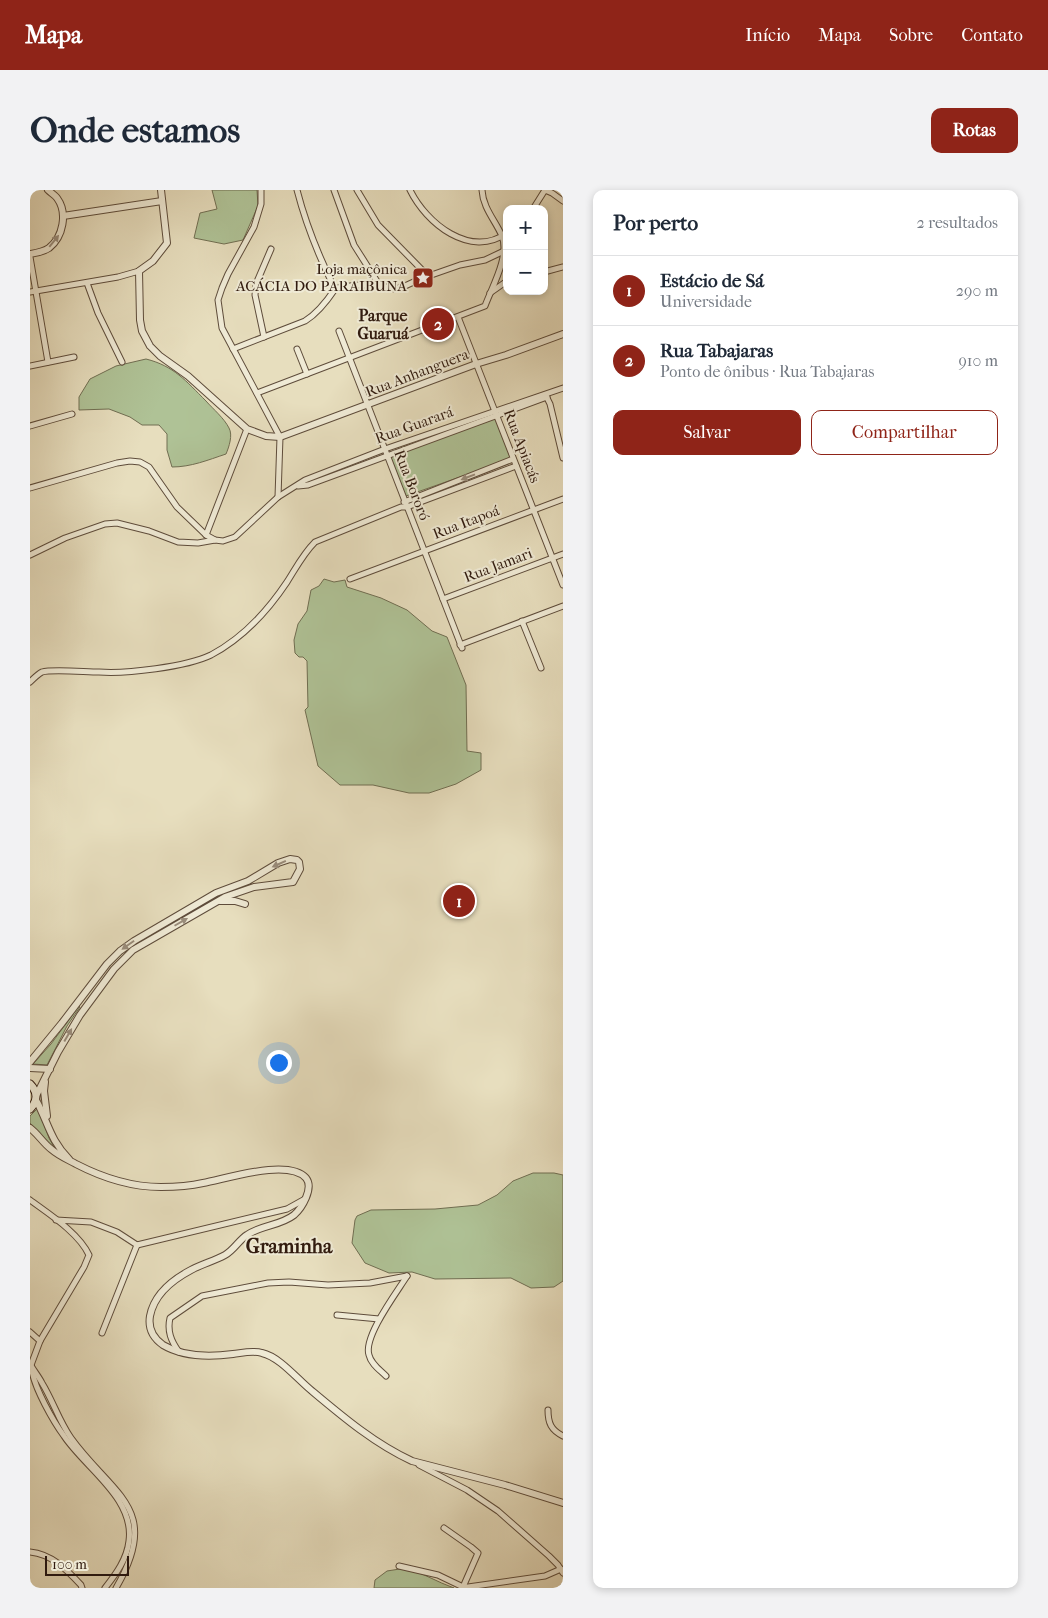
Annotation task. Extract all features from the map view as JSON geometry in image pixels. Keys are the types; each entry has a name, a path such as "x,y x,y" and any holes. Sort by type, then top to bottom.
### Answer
{"main road":[{"path":"30,1084 35,1091 36,1098 30,1109"}],"street":[{"path":"48,190 57,198 63,216 62,227 55,242 46,250 30,256 33,292 48,362"},
{"path":"33,292 118,277 139,271 153,261 167,243 161,190"},
{"path":"262,190 261,204 254,227 228,274 218,300 222,328 280,437 278,497"},
{"path":"297,190 309,233 335,289"},
{"path":"334,190 354,245 380,286"},
{"path":"357,190 378,225 428,276"},
{"path":"417,190 410,192 420,209 446,232 467,240 488,242 503,234"},
{"path":"482,190 484,203 503,233"},
{"path":"536,205 545,190 563,201"},
{"path":"63,216 162,201"},
{"path":"264,336 255,295 256,284 271,248"},
{"path":"233,349 312,317 335,289 359,285 395,289 460,265 486,260 503,252"},
{"path":"256,393 484,306 503,254"},
{"path":"548,271 563,268"},
{"path":"139,271 140,320 142,331 150,346 160,356 188,376 247,429 266,436 280,437"},
{"path":"87,283 98,313 122,362"},
{"path":"490,293 503,284"},
{"name":"Rua Apiacás","path":"458,317 563,585"},
{"name":"Rua Bororó","path":"339,331 461,647 522,621"},
{"name":"Rua Anhanguera","path":"280,437 368,406 476,364 563,334"},
{"path":"297,349 307,374"},
{"path":"30,366 74,357"},
{"name":"Rua Guarará","path":"30,556 65,538 105,524 117,523 178,542 223,541 235,537 278,497 295,487 308,485 329,473 385,449 461,425 563,388"},
{"path":"547,394 563,458"},
{"path":"30,426 72,414"},
{"name":"Rua Guarará","path":"329,473 387,455 461,425"},
{"path":"206,535 247,429"},
{"path":"30,682 41,672 103,673 141,671 194,661 209,656 244,633 275,598 306,551 315,542 514,459"},
{"path":"30,488 117,463 140,462 149,467 177,507 206,535 215,540"},
{"path":"405,505 516,466"},
{"name":"Rua Itapoá","path":"350,579 563,499"},
{"name":"Rua Jamari","path":"443,599 563,554"},
{"path":"541,668 522,621 563,606"},
{"path":"30,1062 107,964 120,951 216,893 248,881 278,863 296,860 300,866 298,874 292,882 247,889 225,897 133,950 120,963 80,1015 58,1052 36,1098 48,1128 61,1151 74,1163"},
{"path":"247,889 248,881"},
{"path":"212,904 226,900 245,904"},
{"path":"30,1068 50,1069"},
{"path":"46,1078 44,1091 48,1128"},
{"path":"30,1128 49,1148 88,1171 113,1180 136,1185 160,1187 202,1184 270,1169 291,1171 304,1176 309,1185 309,1190 295,1214 286,1220 247,1235 228,1254 190,1270 167,1287 155,1301 150,1317 151,1332 160,1343 179,1352 217,1356 256,1352 265,1353 274,1358 312,1392 379,1444 468,1490 498,1511 549,1556 562,1571 546,1576 463,1587 438,1575 398,1566"},
{"path":"56,1220 91,1222 117,1232 137,1244 287,1209 305,1198"},
{"path":"30,1200 84,1245 88,1255 84,1267 40,1341 31,1366 36,1386 64,1437 119,1500 128,1520 129,1541 127,1551 123,1561 105,1588"},
{"path":"102,1333 137,1244"},
{"path":"179,1352 168,1327 170,1318 202,1296 268,1283 289,1282 328,1285 370,1283 407,1276 379,1319 369,1346 368,1354 375,1366 386,1376"},
{"path":"337,1315 379,1319"},
{"path":"30,1332 40,1341"},
{"path":"31,1366 43,1384 70,1437 121,1494 130,1510 134,1526 134,1545 131,1558 116,1588"},
{"path":"548,1410 549,1422 552,1428 563,1436"},
{"path":"412,1461 505,1485 563,1503"},
{"path":"444,1528 478,1553 463,1587"},
{"path":"30,1552 45,1556 63,1566 82,1588"}],"green space":[{"path":"212,190 257,190 258,206 243,240 224,244 194,238 200,213 217,209"},
{"path":"146,359 156,362 179,375 227,424 231,437 226,454 206,461 172,467 167,450 167,434 159,425 142,425 130,417 109,409 79,410 79,397 90,379 116,366"},
{"path":"496,417 511,459 406,496 388,456"},
{"path":"324,579 334,582 345,580 347,587 381,598 407,610 432,631 447,637 466,685 467,751 481,753 481,770 456,784 429,793 409,793 373,785 340,785 318,766 305,710 308,707 307,661 295,653 294,640 298,624 307,611 311,590 319,586"},
{"path":"79,1006 47,1065 33,1064 51,1044"},
{"path":"38,1108 54,1147 30,1123 30,1116"},
{"path":"533,1173 563,1175 563,1281 554,1287 531,1288 511,1278 435,1279 412,1272 389,1273 365,1263 352,1243 357,1216 371,1210 435,1209 478,1205 497,1195 513,1181"},
{"path":"406,1568 454,1588 374,1588 375,1580 387,1571"}],"place":[{"name":"Loja maçônica ACÁCIA DO PARAIBUNA","path":"423,278"},
{"name":"Rua Tabajaras","path":"438,324"},
{"name":"Estácio de Sá","path":"459,901"}],"district":[{"name":"Parque Guaruá","path":"383,324"},
{"name":"Graminha","path":"289,1246"}]}
